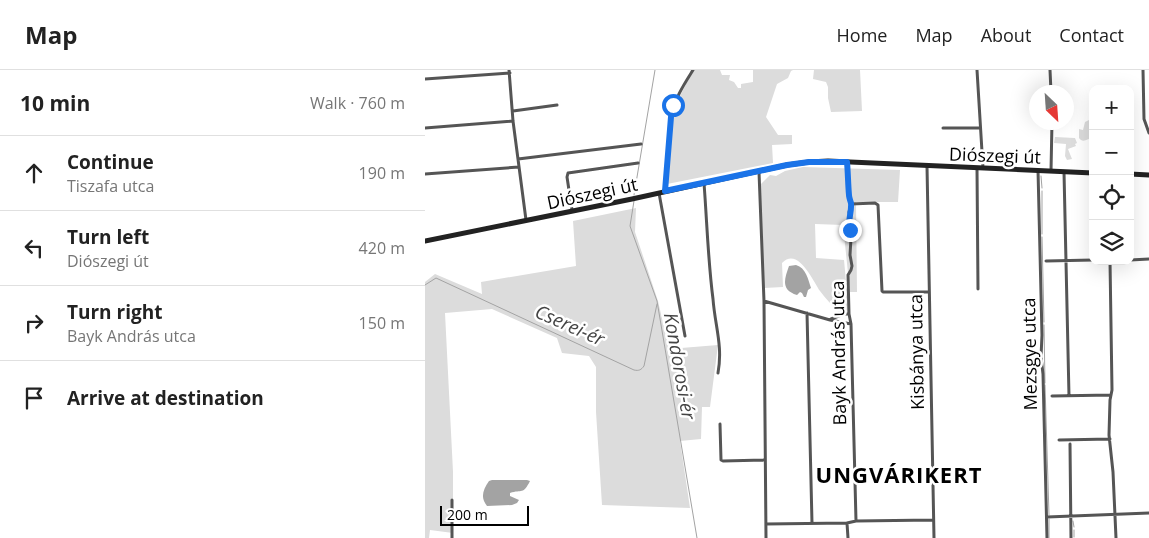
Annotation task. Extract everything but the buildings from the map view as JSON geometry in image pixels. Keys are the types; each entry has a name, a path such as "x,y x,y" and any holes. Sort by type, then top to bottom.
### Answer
{"main road":[{"name":"Diószegi út","path":"425,241 704,182 809,162 1089,173"},
{"path":"1134,174 1149,175"}],"street":[{"path":"665,191 673,105 693,70"},
{"path":"977,70 980,128 978,289"},
{"path":"1050,70 1051,85"},
{"path":"1143,70 1144,119 1149,133"},
{"path":"425,79 509,72 513,121 526,220"},
{"path":"513,111 557,106"},
{"path":"425,128 513,121"},
{"path":"943,128 980,128"},
{"path":"1051,171 1052,130"},
{"path":"518,159 641,144"},
{"name":"Bayk András utca","path":"847,162 851,204 849,226 852,266 848,274 856,521"},
{"path":"573,210 567,177 568,173 638,163"},
{"name":"Kisbánya utca","path":"927,166 934,538"},
{"path":"425,174 519,167"},
{"name":"Mezsgye utca","path":"1038,170 1041,357 1047,538"},
{"path":"759,171 764,301 766,538"},
{"path":"1064,172 1069,396"},
{"path":"704,182 713,300 720,346 718,372"},
{"path":"659,193 685,336"},
{"path":"851,204 877,204 882,291 929,292"},
{"path":"1134,260 1149,259"},
{"path":"1046,261 1089,260"},
{"path":"1110,265 1113,390 1109,407 1116,538"},
{"path":"764,301 829,320 851,324"},
{"path":"807,313 812,524"},
{"path":"829,320 849,314"},
{"path":"1053,396 1111,395"},
{"path":"720,424 721,460 765,460"},
{"path":"1059,440 1110,439"},
{"path":"1070,444 1071,538"},
{"path":"452,538 453,500"},
{"path":"1047,517 1149,513"},
{"path":"766,524 933,520"},
{"path":"847,523 848,538"}],"shaded area":[{"path":"693,70 720,70 722,75 730,75 729,80 734,82 738,88 741,88 741,84 753,82 753,70 793,70 788,78 777,84 766,117 778,135 792,135 792,144 772,145 773,163 667,184 670,136 676,104"},
{"path":"814,70 860,70 862,111 831,112 826,82 813,79"},
{"path":"1089,120 1089,139 1084,141 1079,138 1079,129 1083,130 1085,122"},
{"path":"1055,137 1075,138 1076,146 1068,149 1072,159 1067,160 1065,156 1066,144 1054,143"},
{"path":"803,167 900,170 898,202 856,202 857,292 850,292 843,225 815,224 816,258 844,260 849,314 838,312 820,291 809,273 794,259 788,259 782,263 783,287 764,288 760,185 770,175 776,176 785,171"},
{"path":"636,208 635,232 658,301 669,349 718,345 710,407 702,407 701,439 680,441 690,508 602,505 596,412 596,367 589,356 562,353 557,338 492,309 445,313 453,472 453,533 430,530 429,538 425,538 425,282 435,274 482,294 481,282 576,266 573,221"},
{"path":"796,265 804,271 808,278 811,288 808,290 806,297 800,292 797,295 792,293 785,284 789,266"},
{"path":"492,480 530,481 524,490 510,493 510,496 519,500 517,503 487,506 483,494 485,487"}],"waterway":[{"name":"Kondorosi-ér","path":"634,195 655,70"},
{"path":"1041,176 1042,188"},
{"path":"1042,191 1042,234"},
{"name":"Kondorosi-ér","path":"634,201 630,226 657,301 697,538"},
{"path":"1042,237 1044,322"},
{"name":"Cserei-ér","path":"425,285 436,278 634,370 640,370 644,366 657,304"},
{"path":"1044,325 1045,383"},
{"path":"1045,385 1049,515"},
{"path":"1049,519 1049,538"},
{"path":"1073,521 1074,527"},
{"path":"1074,530 1074,537"}],"district":[{"name":"UNGVÁRIKERT","path":"899,474"}],"route":[{"path":"673,105 665,191 787,165 828,161 847,162 851,204 849,212 850,230"}]}
